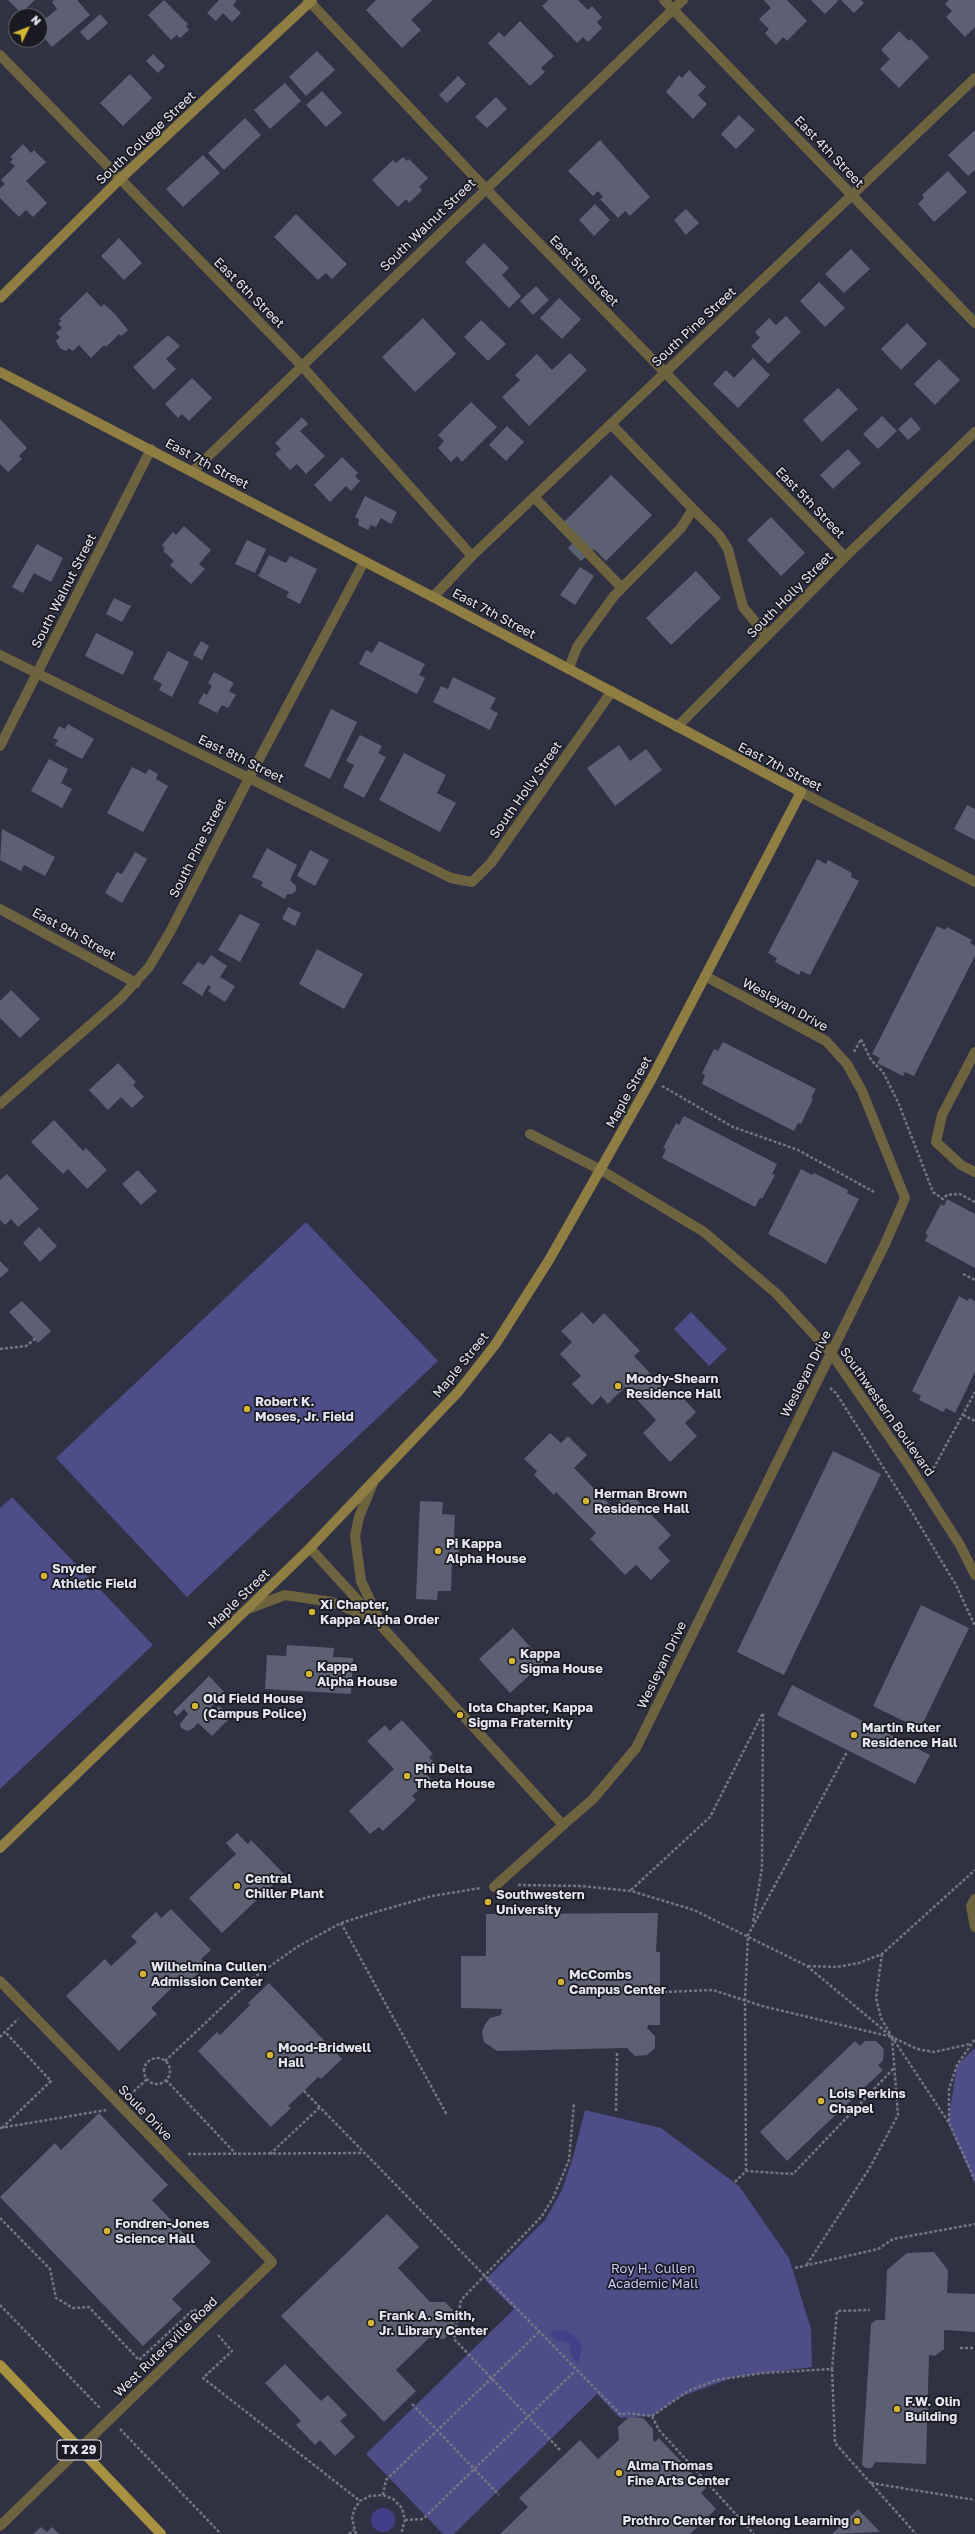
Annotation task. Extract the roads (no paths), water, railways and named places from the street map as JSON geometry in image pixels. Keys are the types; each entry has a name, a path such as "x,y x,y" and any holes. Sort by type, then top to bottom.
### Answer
{"main road":[{"name":"TX 29","path":"0,2365 161,2534"}],"street":[{"name":"East 4th Street","path":"664,0 975,323"},
{"name":"South Walnut Street","path":"193,471 485,188 683,0"},
{"name":"South College Street","path":"0,298 119,180 310,1"},
{"name":"East 5th Street","path":"310,1 485,188 845,558"},
{"name":"East 6th Street","path":"0,55 119,180 301,365 472,556"},
{"name":"South Pine Street","path":"434,597 472,556 975,78"},
{"name":"East 7th Street","path":"0,372 434,597 677,727 975,882"},
{"path":"611,424 719,535 728,549 743,607 768,636"},
{"name":"South Holly Street","path":"677,727 845,558 975,432"},
{"name":"South Walnut Street","path":"0,746 151,450"},
{"path":"534,497 622,588"},
{"path":"569,668 577,647 622,588 681,528 693,509"},
{"name":"South Pine Street","path":"0,1104 136,983 170,932 249,778 364,562"},
{"name":"East 8th Street","path":"0,655 451,878 472,882"},
{"name":"South Holly Street","path":"472,882 491,863 612,691"},
{"name":"Maple Street","path":"0,1848 310,1548 458,1392 494,1345 523,1304 601,1170 651,1080 801,792"},
{"name":"East 9th Street","path":"0,909 136,983"},
{"name":"Wesleyan Drive","path":"494,1887 593,1799 636,1748 831,1353 905,1198 862,1091 847,1064 826,1042 705,976"},
{"path":"975,1052 942,1114 936,1142 961,1165 975,1172"},
{"name":"Southwestern Boulevard","path":"530,1134 601,1170 704,1232 777,1294 831,1353 923,1487 960,1544 975,1575"},
{"path":"373,1483 359,1517 355,1536 361,1581 381,1624"},
{"path":"310,1548 563,1825"},
{"path":"248,1609 285,1595 332,1602 359,1611 381,1624"},
{"path":"975,1899 971,1906 975,1927"},
{"name":"Soule Drive","path":"0,1982 272,2262"},
{"name":"West Rutersville Road","path":"0,2526 272,2262"}],"place":[{"name":"Moody-Shearn Residence Hall","path":"618,1386"},
{"name":"Robert K. Moses, Jr. Field","path":"247,1409"},
{"name":"Herman Brown Residence Hall","path":"586,1501"},
{"name":"Pi Kappa Alpha House","path":"438,1551"},
{"name":"Snyder Athletic Field","path":"44,1576"},
{"name":"Xi Chapter, Kappa Alpha Order","path":"312,1612"},
{"name":"Kappa Sigma House","path":"512,1661"},
{"name":"Kappa Alpha House","path":"309,1674"},
{"name":"Old Field House (Campus Police)","path":"195,1706"},
{"name":"Iota Chapter, Kappa Sigma Fraternity","path":"460,1715"},
{"name":"Martin Ruter Residence Hall","path":"854,1735"},
{"name":"Phi Delta Theta House","path":"407,1776"},
{"name":"Central Chiller Plant","path":"237,1886"},
{"name":"Southwestern University","path":"488,1902"},
{"name":"Wilhelmina Cullen Admission Center","path":"143,1974"},
{"name":"McCombs Campus Center","path":"561,1982"},
{"name":"Mood-Bridwell Hall","path":"270,2055"},
{"name":"Lois Perkins Chapel","path":"821,2101"},
{"name":"Fondren-Jones Science Hall","path":"107,2231"},
{"name":"Frank A. Smith, Jr. Library Center","path":"371,2323"},
{"name":"F.W. Olin Building","path":"897,2409"},
{"name":"Alma Thomas Fine Arts Center","path":"619,2473"},
{"name":"Prothro Center for Lifelong Learning","path":"857,2521"}],"park label":[{"name":"Roy H. Cullen Academic Mall","path":"653,2276"}]}
